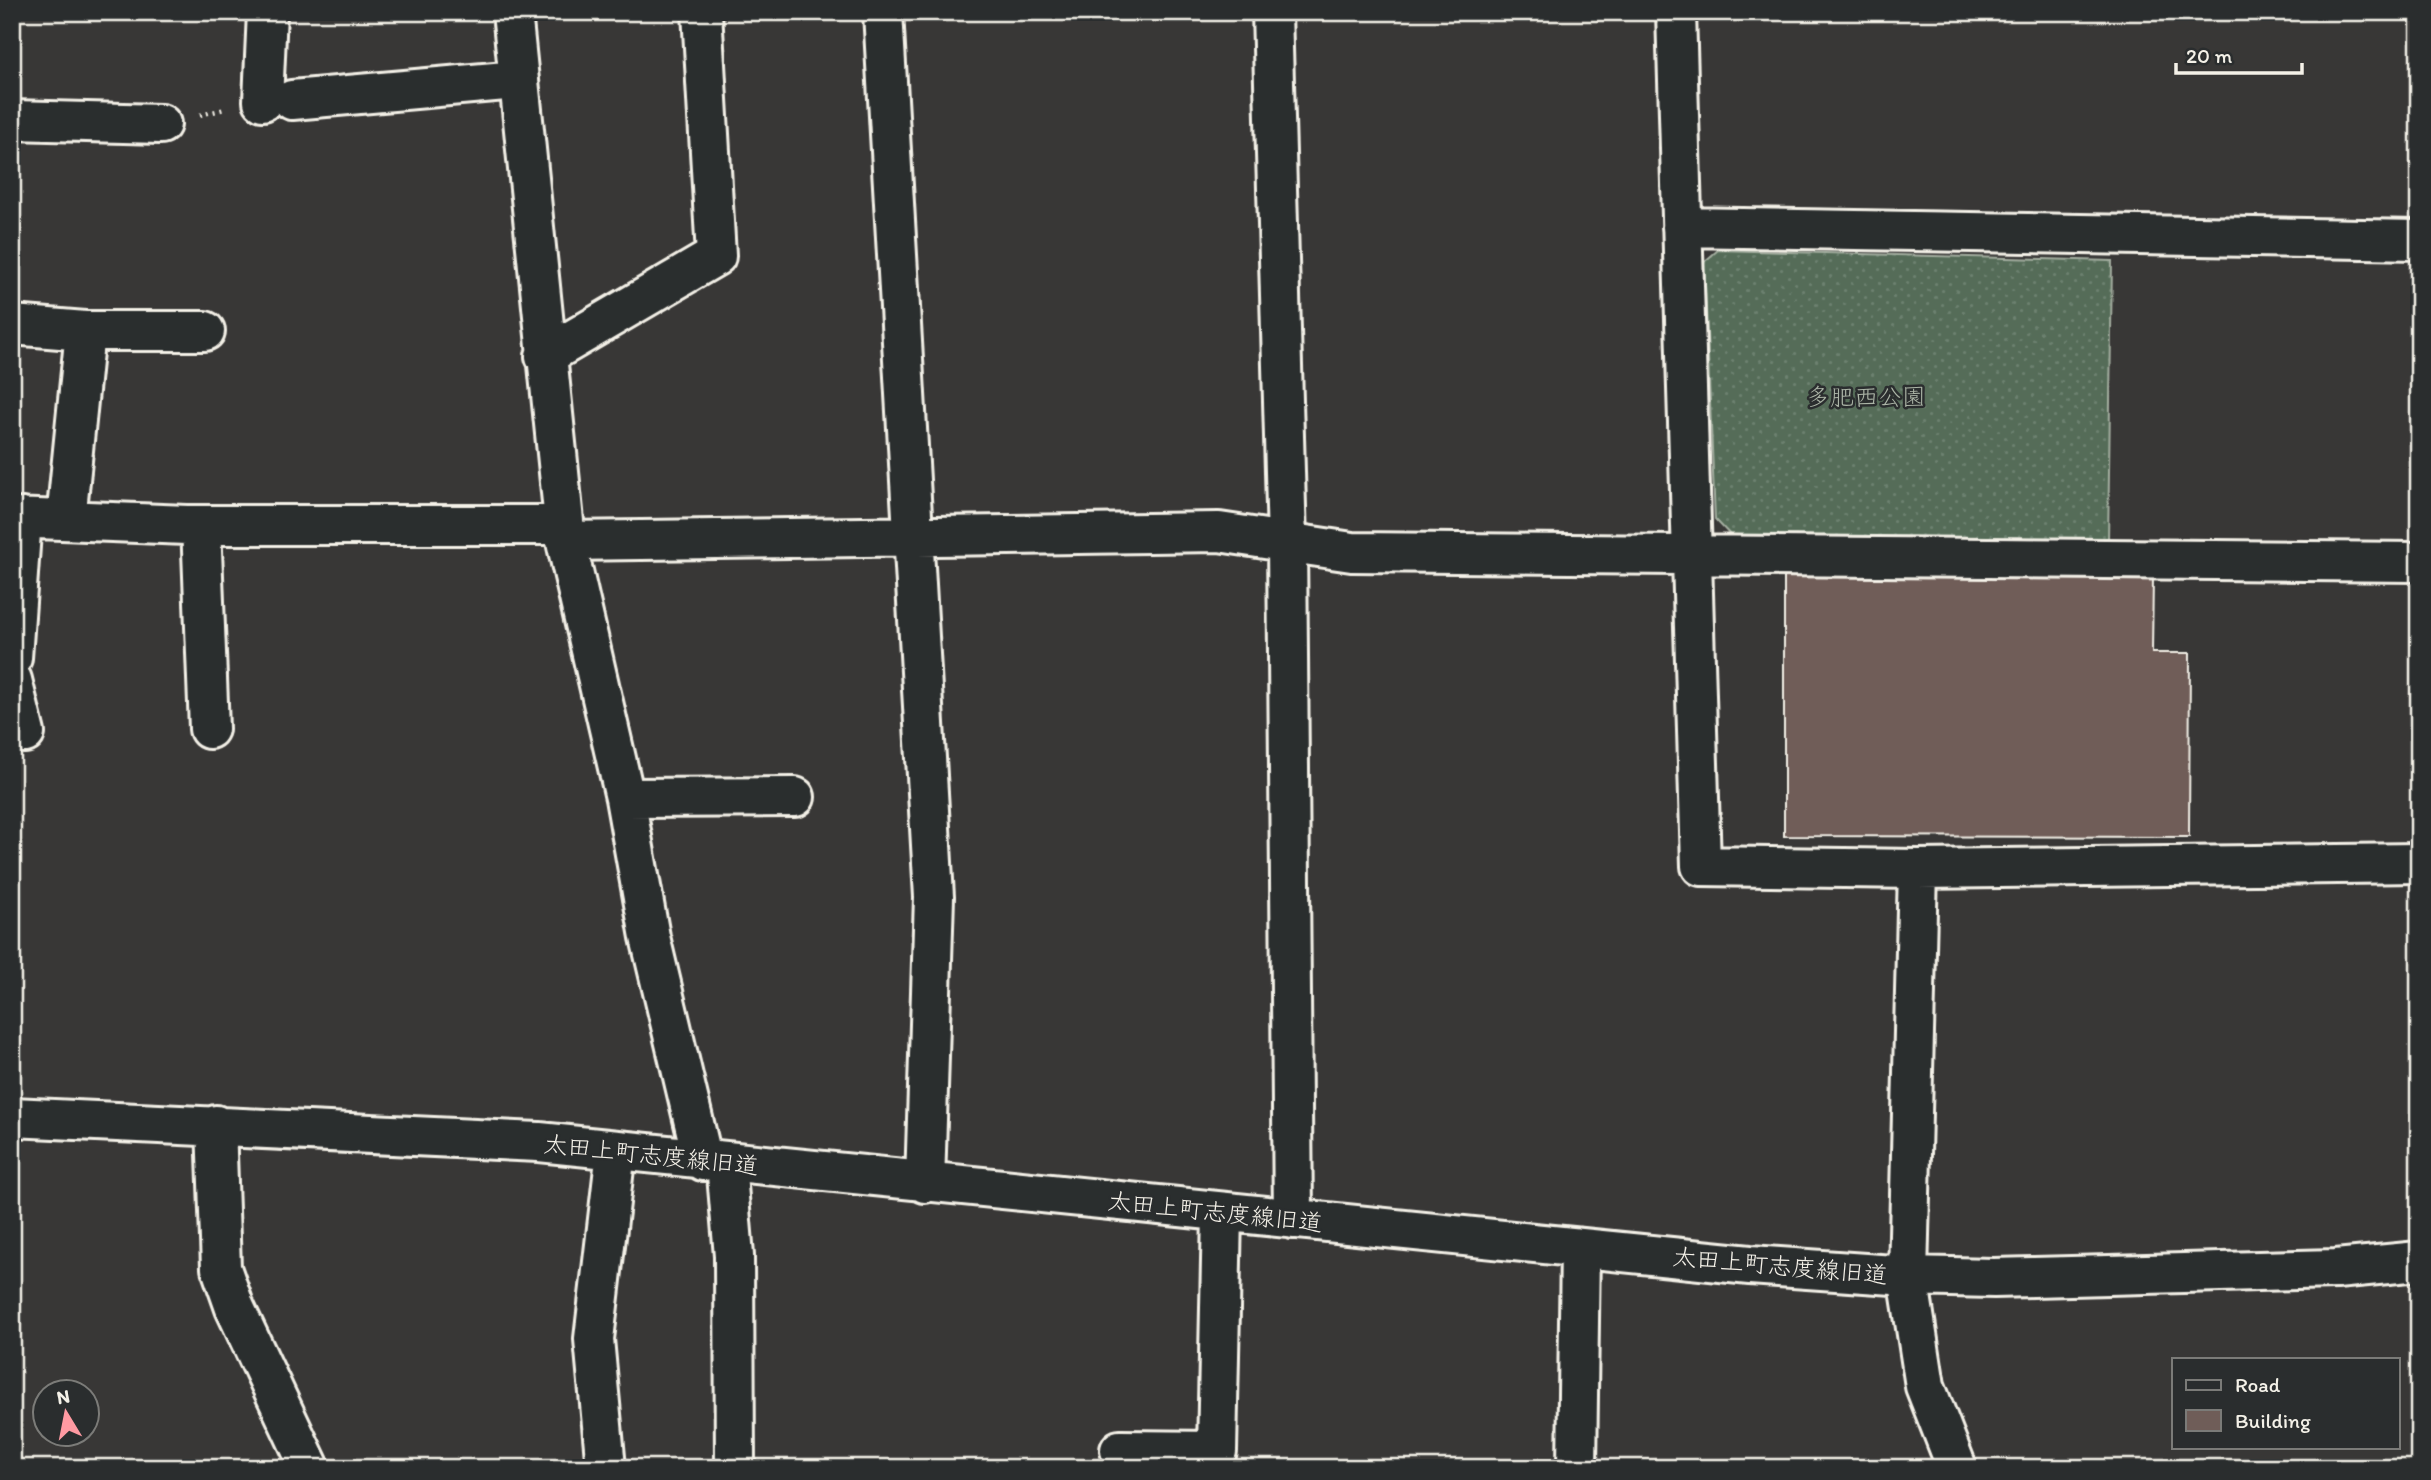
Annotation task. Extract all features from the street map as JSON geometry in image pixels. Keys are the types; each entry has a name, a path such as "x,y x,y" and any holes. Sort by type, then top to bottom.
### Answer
{"street":[{"path":"267,12 277,100 518,80"},
{"path":"512,12 565,533 625,798 650,937 715,1162 734,1256 736,1468"},
{"path":"545,356 716,256 702,12"},
{"path":"883,12 934,897 925,1183"},
{"path":"1272,12 1287,542 1293,1219"},
{"path":"1676,12 1701,866 1918,869 2419,863"},
{"path":"12,120 161,124"},
{"path":"1682,227 2419,240"},
{"path":"12,325 85,331 205,331"},
{"path":"66,520 85,331"},
{"path":"12,658 17,518 565,533 915,537 1219,532 1352,552 2419,562"},
{"path":"201,525 209,729"},
{"path":"12,680 25,733"},
{"path":"625,798 794,797"},
{"path":"1918,869 1908,1276 1925,1386 1957,1468"},
{"name":"太田上町志度線旧道","path":"12,1117 467,1137 1580,1248 1908,1276 1994,1278 2336,1269 2419,1261"},
{"path":"216,1125 221,1268 235,1308 310,1468"},
{"path":"606,1468 594,1339 616,1151"},
{"path":"1119,1450 1217,1459 1222,1213"},
{"path":"1577,1468 1580,1248"}],"green space":[{"name":"多肥西公園","path":"1718,250 2112,261 2108,542 1734,539 1715,519 1704,262"}],"building":[{"path":"1784,576 2153,576 2152,653 2190,653 2189,837 1784,836"}]}
